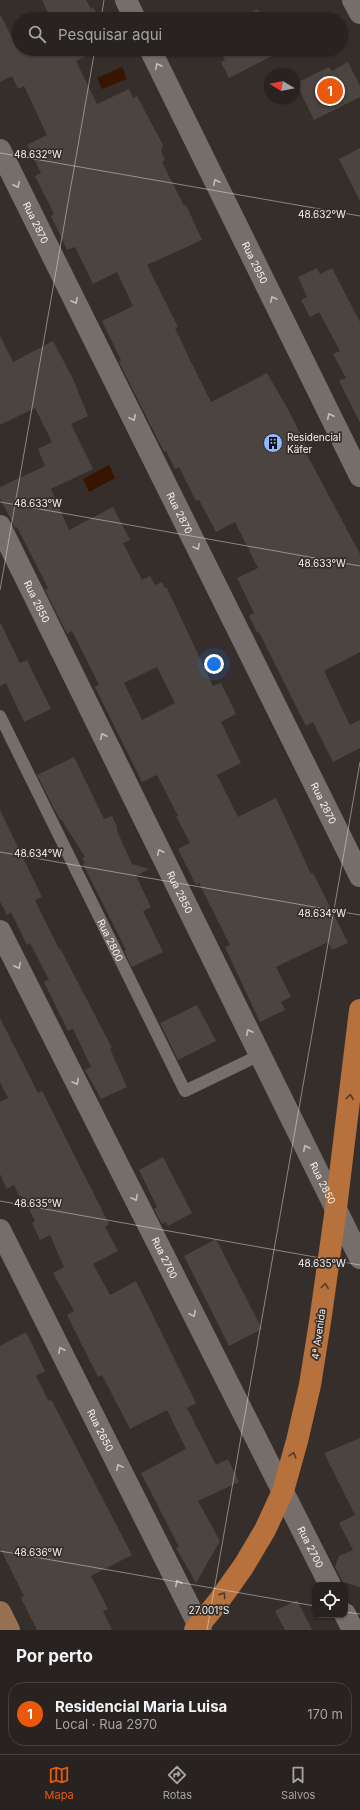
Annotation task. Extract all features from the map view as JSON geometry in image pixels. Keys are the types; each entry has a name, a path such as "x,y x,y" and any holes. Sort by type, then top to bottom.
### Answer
{"main road":[{"name":"4ª Avenida","path":"199,1629 243,1567 265,1530 283,1491 310,1385 336,1208 360,1010"},
{"path":"0,1612 9,1630"}],"street":[{"path":"126,0 132,12"},
{"path":"353,0 360,13"},
{"name":"Rua 2950","path":"153,56 360,476"},
{"name":"Rua 2870","path":"0,150 360,876"},
{"name":"Rua 2850","path":"0,526 360,1258"},
{"name":"Rua 2700","path":"0,931 328,1582"},
{"name":"Rua 2650","path":"0,1230 199,1629"},
{"path":"347,1618 353,1630"}],"lane":[{"name":"Rua 2800","path":"0,716 185,1091 260,1055"}],"shaded area":[{"path":"122,67 127,79 102,89 97,78"},
{"path":"109,465 115,478 89,492 83,479"}],"building":[{"path":"42,0 86,0 91,9 94,8 96,12 48,12"},
{"path":"258,9 260,12 252,12"},
{"path":"0,14 12,38 12,56 86,56 76,61 97,104 129,89 133,98 137,96 163,145 161,151 165,160 162,162 184,206 186,205 202,240 147,265 178,327 175,328 192,364 211,402 267,373 289,411 308,449 305,451 360,554 360,652 324,671 350,725 360,720 360,748 333,762 313,722 306,726 259,632 257,632 249,616 254,613 237,578 258,568 235,522 216,532 199,500 196,501 179,467 175,469 166,451 164,452 119,362 121,360 102,321 133,306 117,272 93,284 75,247 67,250 51,216 54,214 35,176 41,173 27,145 47,135 24,86 18,89 12,76 0,82"},
{"path":"223,56 272,56 229,78 221,62 225,60"},
{"path":"348,62 360,86 360,97 314,120 300,91 300,81 329,67 332,71"},
{"path":"360,148 360,201 339,159"},
{"path":"317,268 320,274 332,268 360,322 360,423 339,381 346,378 333,354 340,351 319,312 310,317 301,300 307,297 298,277"},
{"path":"0,336 13,362 53,341 73,379 88,416 71,424 93,469 51,489 69,530 113,507 130,540 123,543 142,580 150,576 155,585 162,582 165,588 167,588 213,686 221,683 236,714 221,722 241,763 217,775 238,817 276,798 311,874 313,873 348,943 332,950 328,942 276,967 291,997 281,1002 285,1010 260,1022 225,947 230,945 199,883 196,885 178,849 190,843 176,816 178,816 157,775 142,782 95,687 99,685 72,631 67,634 45,590 48,588 17,527 15,528 0,498 0,487 45,466 38,449 52,442 35,408 0,425","holes":["157,667 175,703 142,720 124,683"]},
{"path":"0,622 20,663 27,660 51,709 24,722 6,683 0,686"},
{"path":"74,757 104,819 112,816 132,864 149,869 136,876 151,907 143,911 163,952 132,967 124,951 126,950 83,864 85,863 82,858 85,857 61,819 60,820 37,775"},
{"path":"0,810 42,897 35,900 59,949 60,948 112,1048 110,1049 127,1087 101,1099 85,1070 91,1067 73,1029 68,1031 44,982 49,980 30,943 27,945 11,912 7,915 0,901"},
{"path":"197,1005 216,1041 178,1060 160,1023"},
{"path":"0,1018 38,1093 42,1091 109,1224 105,1227 118,1251 93,1264 110,1295 136,1281 196,1403 187,1408 216,1465 228,1459 239,1482 198,1501 220,1541 196,1583 176,1548 179,1547 141,1473 186,1449 167,1410 130,1429 102,1375 98,1377 67,1315 74,1311 53,1273 64,1267 50,1235 40,1240 32,1223 35,1221 23,1197 19,1196 14,1185 7,1189 0,1174 0,1102 8,1098 0,1082"},
{"path":"163,1157 192,1213 168,1226 166,1222 162,1224 154,1209 157,1207 139,1170"},
{"path":"216,1239 262,1329 229,1346 184,1256"},
{"path":"26,1332 45,1371 36,1376 48,1400 52,1401 132,1555 91,1576 108,1609 103,1611 112,1630 37,1630 21,1598 24,1596 0,1548 0,1346"},
{"path":"360,1438 360,1587 348,1583 348,1582 343,1582 335,1567 339,1556 353,1550 339,1523 355,1515 324,1453"},
{"path":"297,1600 312,1630 285,1630 275,1611"}],"place":[{"name":"Residencial Maria Luisa","path":"330,91"},
{"name":"Residencial Käfer","path":"273,443"}]}
